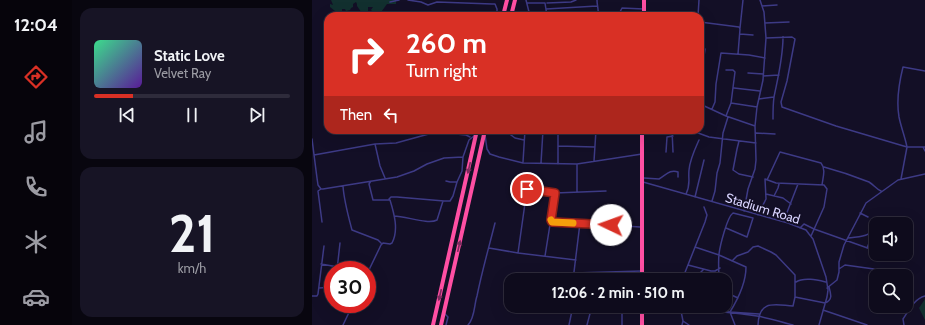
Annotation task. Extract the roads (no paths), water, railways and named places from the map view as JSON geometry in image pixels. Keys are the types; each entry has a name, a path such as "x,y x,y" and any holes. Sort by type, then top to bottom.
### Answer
{"highway":[{"path":"504,12 506,0"},
{"path":"512,11 515,0"},
{"path":"644,0 644,12"},
{"path":"433,325 473,139 476,134"},
{"path":"441,325 484,134"},
{"path":"642,134 642,271"},
{"path":"642,313 642,325"}],"street":[{"path":"390,2 399,0"},
{"path":"408,0 421,2 428,5 437,2 495,4 497,7 497,12"},
{"path":"529,12 526,1 544,2 546,4 571,2 576,0"},
{"path":"597,0 599,12"},
{"path":"698,12 699,0"},
{"path":"738,54 743,0"},
{"path":"744,212 748,189 753,177 756,160 755,126 765,58 765,23 760,0"},
{"path":"546,4 546,12"},
{"path":"762,6 777,5"},
{"path":"546,9 597,6"},
{"path":"620,12 622,8 644,9"},
{"path":"704,22 723,24 740,28"},
{"path":"765,23 789,22"},
{"path":"740,34 753,35"},
{"path":"773,120 774,97 783,50 783,37"},
{"path":"766,38 792,37 794,39 787,80 781,102 782,107 836,126 907,147 924,147 925,152"},
{"path":"704,55 705,49"},
{"path":"712,109 721,54 723,52 765,58"},
{"path":"901,179 907,147 898,105 898,86 903,67 925,70"},
{"path":"711,201 715,191 720,163 722,138 734,88 735,71 726,70"},
{"path":"748,73 779,75"},
{"path":"734,88 760,91"},
{"path":"759,99 774,97"},
{"path":"731,103 757,107"},
{"path":"704,106 727,117 755,126"},
{"path":"756,133 775,134"},
{"path":"314,154 375,144 396,143 429,134"},
{"path":"456,134 466,135 473,139"},
{"path":"485,134 487,149 490,154 523,162 577,164 642,154"},
{"path":"509,134 524,140"},
{"path":"523,162 525,134"},
{"path":"540,163 543,134"},
{"path":"558,134 558,164"},
{"path":"594,161 596,134"},
{"path":"700,134 708,137 756,143"},
{"path":"666,152 667,137 673,136 673,152"},
{"path":"312,139 318,185 321,189"},
{"path":"371,181 369,184 373,200 397,197 444,201 451,200 462,170 463,157 468,140 473,139"},
{"path":"686,194 690,181 689,168 692,155 699,140"},
{"path":"739,141 733,170 739,174 753,177"},
{"path":"375,144 380,166 385,178"},
{"path":"558,146 595,147"},
{"path":"758,215 766,200 765,179 766,180 780,152 818,162 824,167 840,171 866,181 881,191"},
{"path":"322,222 318,193 321,189 397,177 414,172 427,164 444,158 463,157"},
{"path":"695,197 704,160"},
{"path":"577,164 577,191"},
{"path":"822,185 824,167"},
{"path":"642,180 660,179 673,170 678,172 678,177"},
{"path":"795,297 825,303 828,302 831,297 831,293 828,288 837,280 839,262 846,240 866,203 881,191 901,179 925,174"},
{"name":"Stadium Road","path":"642,180 744,212 788,223 806,230 811,236 828,288 819,325"},
{"path":"766,180 779,183 822,185 827,189 824,208 811,236"},
{"path":"446,181 457,182"},
{"path":"774,196 779,183"},
{"path":"788,223 789,219 786,216 798,184"},
{"path":"343,186 346,211 352,230 378,240 382,244 390,244 394,240 396,231 394,216 389,199"},
{"path":"511,187 555,193 606,191"},
{"path":"518,253 527,189"},
{"path":"545,256 555,193"},
{"path":"766,194 784,199 791,204"},
{"path":"394,216 403,216 422,221 435,222 444,201"},
{"path":"685,273 707,216 704,207"},
{"path":"720,273 719,255 726,228 730,215 733,213 753,218 747,237 726,228"},
{"path":"860,213 868,217"},
{"path":"551,222 642,227"},
{"path":"468,325 472,322 495,223"},
{"path":"580,223 574,273 642,271"},
{"path":"800,228 804,224 868,248 869,245"},
{"path":"848,238 869,234"},
{"path":"338,261 340,243"},
{"path":"374,261 382,244"},
{"path":"312,296 317,296 319,288 324,246"},
{"path":"732,261 737,256 748,252 752,247 758,246 772,252 784,262 795,275 796,282 793,306 773,304 765,308 758,315 758,325"},
{"path":"695,247 744,265 746,268 738,298 732,309"},
{"path":"489,248 576,260"},
{"path":"688,265 703,270 715,271 720,268"},
{"path":"839,269 845,265 874,269"},
{"path":"700,273 703,270"},
{"path":"796,282 800,279 807,278 827,282"},
{"path":"319,288 324,288"},
{"path":"732,295 738,298"},
{"path":"904,325 903,318 910,307 919,298 925,296"},
{"path":"823,310 867,325"},
{"path":"343,325 349,313"},
{"path":"444,313 448,315 446,325"},
{"path":"569,325 572,313"},
{"path":"587,325 590,313"},
{"path":"622,313 622,325"},
{"path":"681,313 682,325"},
{"path":"735,325 730,313 758,315 793,325"},
{"path":"682,321 689,325"}]}
